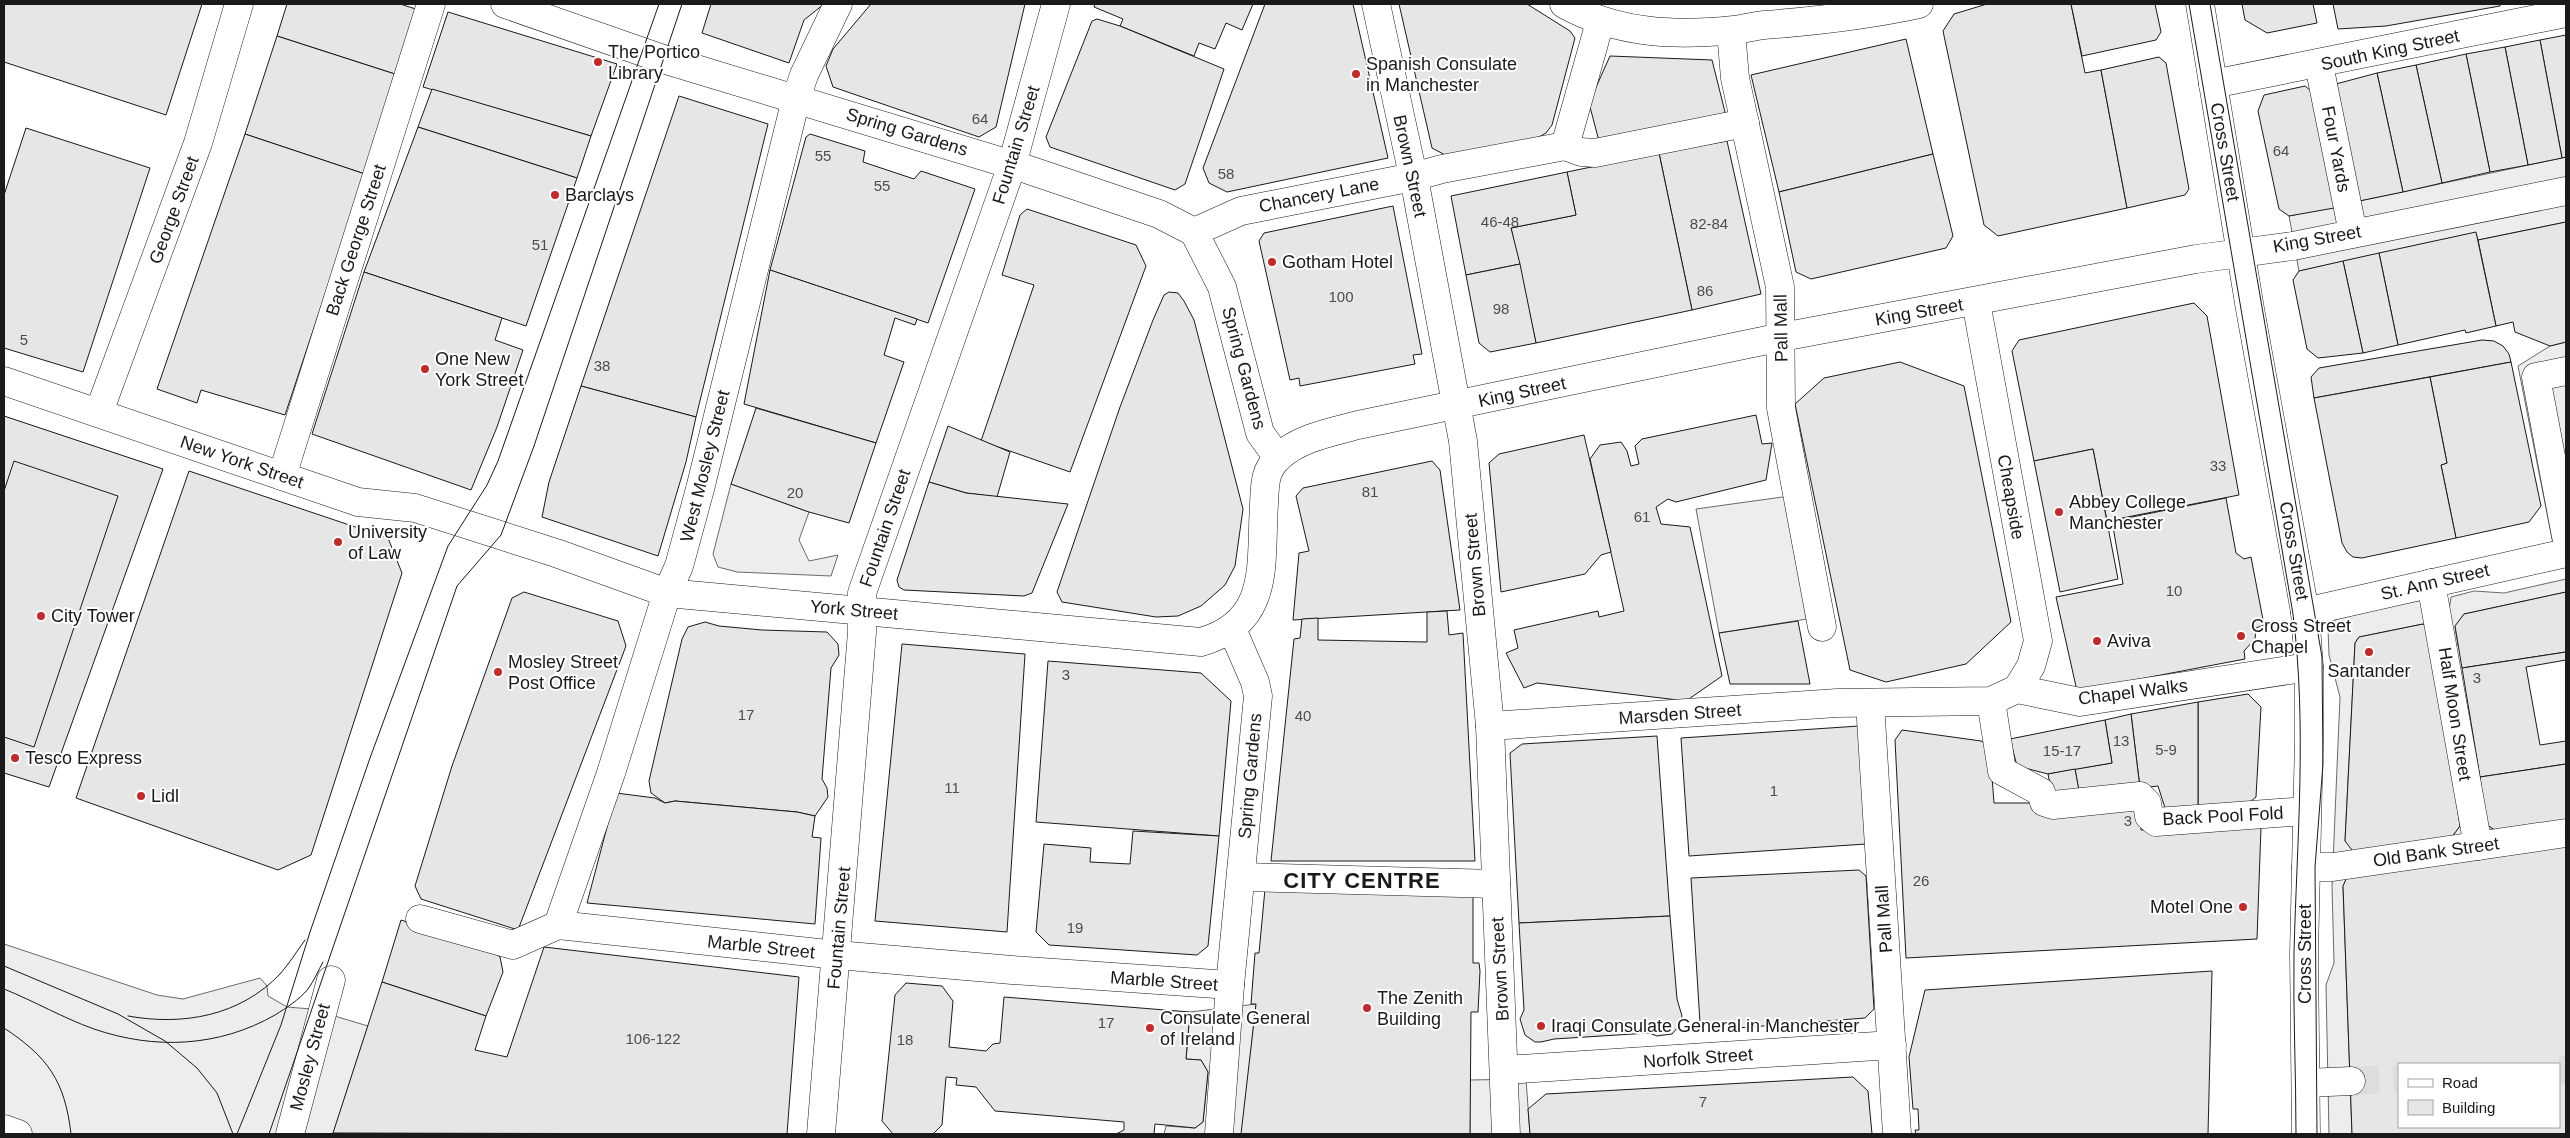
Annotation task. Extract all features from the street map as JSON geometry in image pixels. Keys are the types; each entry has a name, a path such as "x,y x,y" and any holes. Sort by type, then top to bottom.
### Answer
{"street":[{"name":"George Street","path":"99,412 198,142 239,4"},
{"name":"Back George Street","path":"282,476 431,4"},
{"name":"Spring Gardens","path":"505,4 663,59 1012,165 1159,214 1194,232 1222,287 1260,433 1278,458"},
{"name":"West Mosley Street","path":"558,925 611,772 667,593 679,566 700,489 796,99 804,75 838,4"},
{"name":"Fountain Street","path":"821,1134 862,632 862,593 1012,165 1056,4"},
{"name":"Brown Street","path":"1376,4 1413,177 1463,441 1490,726 1505,1070 1506,1134"},
{"path":"1564,4 1600,22 1651,32 1748,20 1870,14 1920,4"},
{"name":"Cross Street","path":"2200,4 2241,252 2305,612 2309,667 2304,953 2306,1134"},
{"name":"South King Street","path":"2213,84 2319,64 2552,11"},
{"name":"Pall Mall","path":"1748,20 1735,78 1780,287 1782,338 1781,408 1822,627"},
{"path":"1600,22 1565,146 1581,152 1595,154 1745,123"},
{"name":"Four Yards","path":"2319,64 2352,233"},
{"name":"Chancery Lane","path":"1194,232 1241,211 1413,177 1442,169 1565,146"},
{"name":"King Street","path":"1278,458 1320,435 1358,424 1457,406 1782,338 2196,259 2293,246 2566,191"},
{"name":"Cheapside","path":"1976,302 2038,641 2031,666 2017,689"},
{"path":"2566,371 2536,377 2566,536"},
{"name":"New York Street","path":"4,381 358,502 415,508 484,530"},
{"path":"1232,629 1247,613 1258,594 1266,474 1278,458"},
{"name":"York Street","path":"484,530 667,593 1201,642 1216,638 1232,629"},
{"name":"St. Ann Street","path":"2305,612 2566,553"},
{"name":"Half Moon Street","path":"2431,583 2440,622 2478,846"},
{"name":"Spring Gardens","path":"1219,1134 1230,985 1258,696 1232,629"},
{"name":"Chapel Walks","path":"2017,689 2080,702 2309,667"},
{"path":"1870,703 1991,700 2017,689"},
{"name":"Back Pool Fold","path":"1991,700 2002,771 2041,792 2044,802 2053,805 2140,796 2148,803 2148,816 2156,822 2306,812"},
{"name":"Pall Mall","path":"1870,703 1897,1134"},
{"name":"Marsden Street","path":"1490,726 1870,703"},
{"name":"Old Bank Street","path":"2306,866 2333,867 2566,833"},
{"path":"1241,877 1496,884"},
{"path":"420,918 514,946 558,925"},
{"name":"Marble Street","path":"558,925 837,955 1012,970 1230,985"},
{"name":"Mosley Street","path":"290,1134 331,980"},
{"name":"Norfolk Street","path":"1505,1070 1892,1045"},
{"path":"2306,1083 2351,1081"},
{"path":"4,1128 18,1134"}],"shaded area":[{"path":"2566,157 2566,222 2478,240 2476,233 2299,271 2289,216"},
{"path":"2566,342 2566,542 2553,544 2518,366 2550,346"},
{"path":"731,484 809,512 799,540 809,561 838,555 831,576 737,572 718,567 713,554"},
{"path":"1797,495 1820,617 1719,633 1696,509"},
{"path":"2566,579 2566,592 2464,614 2455,627 2458,645 2455,645 2449,611 2451,597 2474,591 2504,593"},
{"path":"2422,600 2431,630 2423,624 2359,637 2355,643 2345,841 2451,838 2460,826 2486,824 2496,831 2347,877 2343,887 2352,1134 2329,1134 2326,985 2334,963 2332,886 2340,697 2329,655 2328,629 2330,623 2343,616"},
{"path":"4,944 157,995 183,999 260,978 267,986 268,996 287,1007 311,1009 368,1026 333,1134 4,1134"},
{"path":"1256,1004 1242,1134 1164,1134 1166,1126 1195,1128 1203,1122 1208,1072 1201,1060 1186,1059 1190,1012"},
{"path":"1526,1079 1530,1134 1470,1134 1470,1080"}],"building":[{"path":"4,4 202,4 166,115 4,62"},
{"path":"287,4 400,4 419,10 398,75 277,36"},
{"path":"711,4 824,4 804,20 789,63 702,33"},
{"path":"871,4 1025,4 996,127 979,137 833,87 826,66 833,49"},
{"path":"1095,4 1253,4 1242,30 1226,23 1215,49 1199,43 1194,56 1120,26 1123,19 1094,7"},
{"path":"1265,4 1353,4 1388,158 1227,192 1209,183 1203,168"},
{"path":"1399,4 1527,4 1570,31 1575,38 1552,125 1546,133 1539,137 1449,157 1432,148"},
{"path":"1987,4 2071,4 2085,73 2101,70 2127,208 1998,236 1984,225 1943,31 1954,14"},
{"path":"2071,4 2155,4 2161,32 2156,40 2082,56"},
{"path":"2242,4 2313,4 2317,23 2267,33 2245,20"},
{"path":"2333,4 2500,4 2500,6 2386,26 2338,29"},
{"path":"448,12 617,64 591,136 423,87"},
{"path":"1097,19 1120,26 1224,69 1185,184 1175,190 1050,147 1046,137 1092,21"},
{"path":"2566,35 2566,157 2562,158 2540,40"},
{"path":"277,36 398,75 365,174 245,134"},
{"path":"1906,39 1933,154 1779,192 1751,75"},
{"path":"2540,40 2562,158 2528,165 2505,47"},
{"path":"2505,47 2528,165 2490,172 2466,54"},
{"path":"2466,54 2490,172 2442,183 2416,65"},
{"path":"1610,56 1712,60 1727,120 1600,145 1589,103"},
{"path":"2159,57 2166,63 2189,189 2185,195 2127,208 2101,70"},
{"path":"2416,65 2442,183 2403,192 2377,73"},
{"path":"2377,73 2403,192 2359,201 2336,84"},
{"path":"2305,86 2317,96 2339,199 2334,208 2289,216 2279,209 2258,111 2264,95"},
{"path":"432,89 591,136 577,178 418,127"},
{"path":"679,96 768,124 696,417 581,386"},
{"path":"418,127 577,178 526,326 364,272"},
{"path":"26,128 150,168 83,372 4,348 4,195"},
{"path":"245,134 365,174 285,415 201,390 197,403 157,389"},
{"path":"810,134 865,151 863,162 914,179 921,171 975,189 928,323 770,270 806,137"},
{"path":"1727,141 1761,294 1692,310 1659,153"},
{"path":"1659,153 1692,310 1536,343 1511,228 1576,215 1567,172"},
{"path":"1933,154 1953,236 1946,248 1811,279 1796,272 1779,192"},
{"path":"1567,172 1576,215 1511,228 1520,264 1466,275 1451,196"},
{"path":"1393,206 1422,354 1413,355 1415,364 1300,386 1299,378 1290,380 1259,241 1264,233"},
{"path":"1027,209 1136,245 1146,266 1070,472 981,441 1034,285 1002,275 1020,215"},
{"path":"2566,222 2566,342 2550,346 2515,332 2513,322 2496,326 2478,240"},
{"path":"2476,232 2496,326 2466,333 2465,330 2398,345 2379,253"},
{"path":"2379,253 2398,345 2363,353 2343,261"},
{"path":"2343,261 2363,353 2318,358 2307,349 2293,280 2299,271"},
{"path":"1520,264 1536,343 1490,352 1479,343 1466,275"},
{"path":"770,270 917,319 915,325 895,318 884,355 904,362 876,443 744,404"},
{"name":"One New York Street","path":"364,272 502,318 495,340 523,350 497,427 471,490 312,434"},
{"path":"1169,292 1178,293 1194,320 1243,509 1235,566 1225,585 1201,606 1178,616 1156,617 1062,602 1057,592 1120,407 1153,320 1164,295"},
{"path":"2194,303 2207,316 2239,495 2107,521 2093,449 2034,461 2012,351 2019,340"},
{"path":"2482,340 2494,341 2503,346 2509,354 2511,362 2314,398 2311,377 2319,368"},
{"path":"1900,362 1964,386 2011,622 1966,664 1886,682 1850,670 1795,404 1824,378"},
{"path":"2511,362 2541,506 2529,522 2456,538 2441,465 2447,463 2430,377"},
{"path":"2430,377 2447,463 2441,465 2456,538 2362,558 2353,557 2347,552 2342,543 2314,398"},
{"path":"581,386 696,417 686,462 658,556 542,517 549,482"},
{"path":"756,408 876,443 849,523 809,512 731,484"},
{"path":"1756,415 1762,444 1772,443 1766,480 1676,502 1668,499 1656,507 1661,524 1690,527 1722,676 1686,701 1537,683 1524,688 1506,653 1518,648 1514,630 1598,611 1599,617 1624,611 1590,459 1600,445 1621,442 1627,451 1631,466 1639,464 1635,446 1642,439"},
{"path":"4,416 163,469 49,787 4,773"},
{"path":"948,426 1010,452 997,497 966,493 929,482"},
{"path":"1584,435 1611,552 1601,555 1585,574 1501,592 1489,463 1499,454"},
{"path":"2093,449 2118,579 2060,592 2034,461"},
{"name":"City Tower","path":"14,461 118,496 34,747 4,737 4,491"},
{"path":"1432,461 1440,470 1460,610 1293,620 1299,553 1309,551 1296,496 1303,488"},
{"path":"189,471 388,538 402,573 311,855 278,870 76,798"},
{"path":"929,482 966,493 1068,504 1032,593 1024,596 904,590 899,587 897,580"},
{"path":"2226,498 2236,553 2244,559 2251,557 2264,625 2256,628 2255,639 2244,651 2245,659 2077,691 2056,597 2123,584 2112,521"},
{"path":"524,592 618,621 626,646 518,930 421,899 415,886 452,766 512,598"},
{"path":"2566,592 2566,652 2462,668 2455,626 2464,614"},
{"path":"1447,611 1449,635 1463,633 1475,861 1271,861 1294,639 1300,638 1302,619 1318,618 1318,640 1427,642 1427,612"},
{"path":"1798,621 1810,684 1730,684 1719,633"},
{"path":"705,622 719,626 762,630 827,632 838,644 839,655 831,668 822,779 827,788 828,797 815,816 797,812 675,801 665,803 651,793 649,781 682,639 688,627"},
{"path":"2423,624 2431,630 2460,826 2451,838 2355,854 2345,841 2355,643 2359,637"},
{"path":"902,644 1025,654 1007,932 875,921"},
{"path":"2566,652 2566,660 2526,667 2540,745 2566,741 2566,764 2480,777 2462,668"},
{"path":"1048,661 1201,673 1231,701 1219,836 1036,822"},
{"path":"2248,694 2261,707 2256,797 2245,806 2198,808 2198,702"},
{"path":"2198,702 2198,814 2166,811 2158,786 2140,788 2131,714"},
{"path":"2131,714 2140,788 2080,798 2075,769 2112,763 2105,720"},
{"path":"2105,720 2112,763 2048,774 2017,766 2010,739"},
{"path":"1859,726 1866,844 1689,856 1681,738"},
{"path":"1902,730 1981,741 1987,745 1990,751 1994,803 2141,803 2141,830 2261,827 2257,939 1906,958 1895,740"},
{"path":"1657,736 1670,916 1519,923 1510,753 1522,744"},
{"path":"2566,764 2566,820 2496,831 2486,824 2480,777"},
{"path":"2075,769 2080,796 2053,800 2048,774"},
{"path":"616,793 655,798 665,803 675,801 797,812 815,816 812,837 821,838 815,924 587,903"},
{"path":"1133,831 1219,836 1208,946 1197,955 1049,945 1036,932 1044,844 1091,848 1090,862 1130,864"},
{"path":"2566,845 2566,1134 2352,1134 2343,886 2347,877"},
{"path":"1859,870 1866,876 1874,1009 1865,1018 1712,1030 1711,1023 1700,1023 1691,878"},
{"name":"The Zenith Building","path":"1265,889 1473,895 1473,963 1479,963 1480,971 1478,1012 1471,1012 1470,1134 1241,1134 1256,1004 1251,1004 1255,953 1259,953"},
{"path":"1670,916 1677,999 1682,1016 1680,1025 1672,1034 1657,1036 1649,1033 1554,1039 1541,1042 1535,1042 1525,1035 1520,1019 1524,1010 1519,923"},
{"path":"401,920 491,950 500,957 503,972 486,1016 382,982"},
{"path":"544,947 799,977 787,1134 333,1133 382,982 486,1016 475,1050 507,1057"},
{"path":"2212,971 2208,1134 1916,1134 1915,1130 1919,1130 1918,1109 1913,1109 1909,1057 1925,990"},
{"path":"906,983 942,986 953,1001 949,1047 986,1051 993,1044 1000,1043 1004,997 1190,1012 1186,1059 1201,1060 1208,1072 1203,1122 1195,1128 1155,1124 1154,1134 1116,1134 1124,1130 1124,1122 995,1111 976,1087 956,1085 957,1078 946,1077 942,1125 933,1134 893,1134 882,1121 895,995"},
{"path":"1853,1077 1868,1091 1872,1134 1530,1134 1528,1109 1546,1094"}],"tunnel":[{"path":"2560,1070 2566,1070"},
{"path":"2351,1081 2398,1079"}],"tram line":[{"path":"237,1134 281,1025 310,932 370,758 448,546 487,485 498,461 659,4"},
{"path":"269,1134 457,586 501,535 534,446 682,4"},
{"path":"2189,4 2293,614 2297,656 2300,783 2294,952 2296,1134"},
{"path":"2210,4 2322,657 2323,764 2315,867 2317,1134"},
{"path":"128,1016 169,1020 190,1018 229,1008 247,1000 280,974 305,940"},
{"path":"4,989 82,1025 117,1036 140,1040 186,1042 232,1034 254,1026 275,1015 292,1004 308,989 323,962"},
{"path":"4,966 118,1014 165,1041 197,1068 217,1093 233,1134"},
{"path":"4,1028 32,1049 52,1072 64,1099 71,1134"}],"place":[{"name":"The Portico Library","path":"598,62"},
{"name":"Spanish Consulate in Manchester","path":"1356,74"},
{"name":"Barclays","path":"555,195"},
{"name":"Gotham Hotel","path":"1272,262"},
{"name":"One New York Street","path":"425,369"},
{"name":"Abbey College Manchester","path":"2059,512"},
{"name":"University of Law","path":"338,542"},
{"name":"City Tower","path":"41,616"},
{"name":"Cross Street Chapel","path":"2241,636"},
{"name":"Aviva","path":"2097,641"},
{"name":"Santander","path":"2369,652"},
{"name":"Mosley Street Post Office","path":"498,672"},
{"name":"Tesco Express","path":"15,758"},
{"name":"Lidl","path":"141,796"},
{"name":"Motel One","path":"2243,907"},
{"name":"The Zenith Building","path":"1367,1008"},
{"name":"Iraqi Consulate General in Manchester","path":"1541,1026"},
{"name":"Consulate General of Ireland","path":"1150,1028"}],"district":[{"name":"CITY CENTRE","path":"1362,880"}]}
